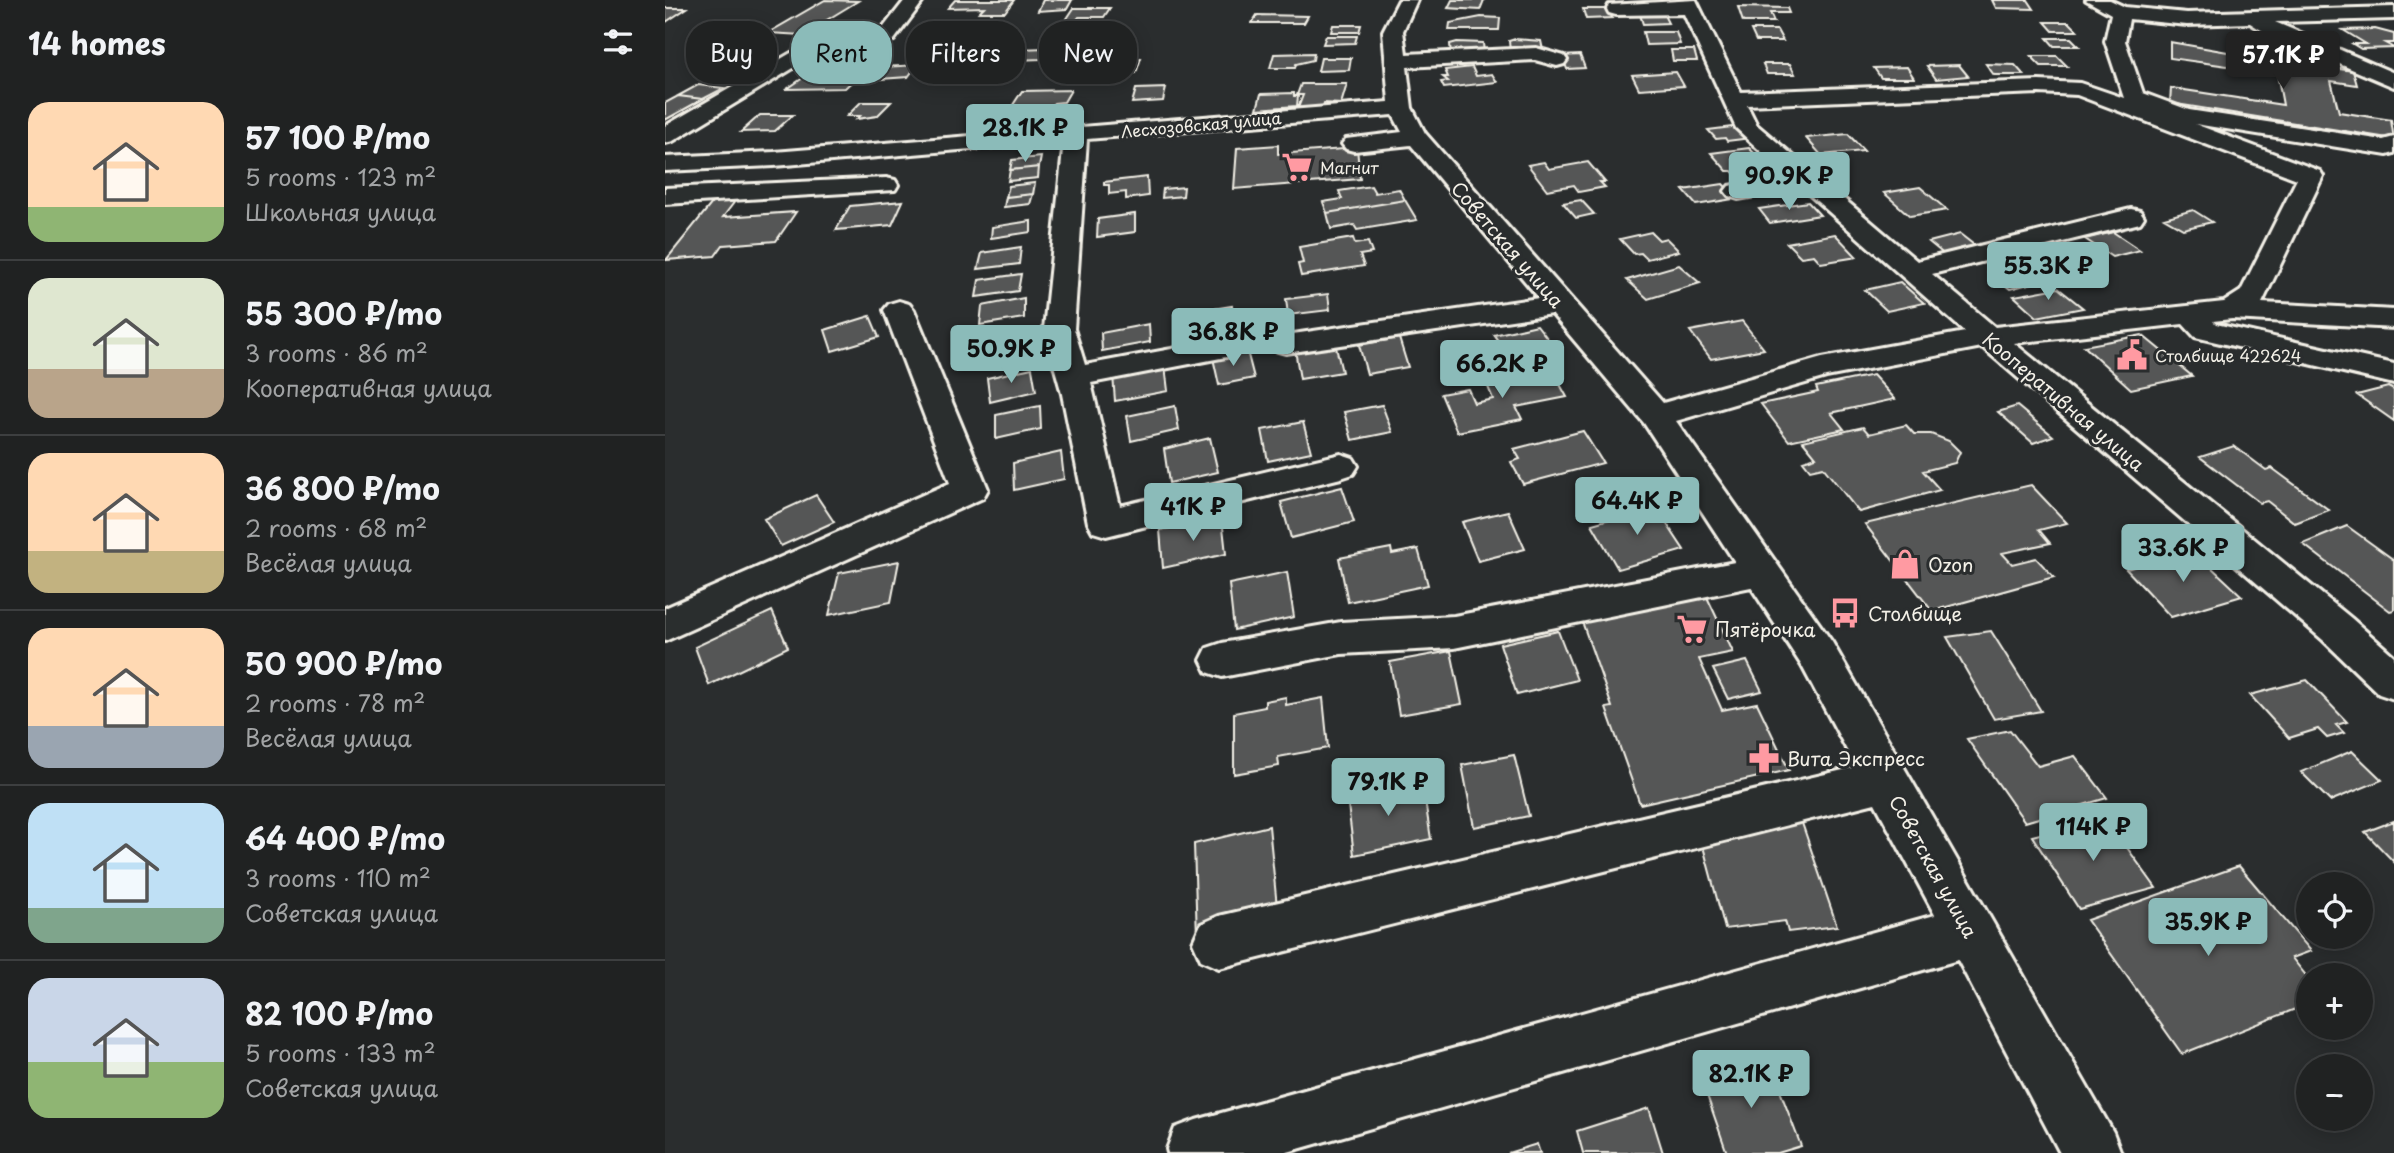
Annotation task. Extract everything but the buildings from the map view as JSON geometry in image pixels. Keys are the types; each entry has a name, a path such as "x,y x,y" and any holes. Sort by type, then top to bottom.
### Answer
{"street":[{"path":"665,136 798,57 887,36 915,0"},
{"path":"1354,144 1408,122 1397,61 1400,35 1393,31 1408,0"},
{"path":"2095,0 2121,12 2187,19 2390,13"},
{"path":"2323,0 2347,14"},
{"path":"2363,0 2390,13"},
{"path":"1616,9 1689,4"},
{"name":"Кооперативная улица","path":"1689,4 1747,128 1988,337 2337,629 2394,682"},
{"path":"2121,12 2115,41 2134,97 2185,116 2387,148 2394,144"},
{"path":"2253,17 2273,29 2394,81"},
{"path":"1397,61 1535,54 1557,60"},
{"path":"1734,99 2039,87 2080,89 2311,176 2253,296 2232,310"},
{"name":"Лесхозовская улица","path":"665,164 761,175 838,171 1076,135 1214,135 1408,122"},
{"name":"Советская улица","path":"1408,122 1656,416 1817,654 2092,1153"},
{"path":"1076,135 1059,329 1071,369 1106,523 1341,466"},
{"path":"665,196 761,175 838,171 886,185"},
{"path":"1738,191 1807,180"},
{"path":"1912,271 2131,217"},
{"path":"1286,344 1559,304"},
{"path":"665,625 970,489 899,310"},
{"path":"1656,416 1822,368 1988,337 2232,310 2394,319"},
{"path":"2190,314 2206,331 2394,374"},
{"path":"1071,369 1220,342"},
{"path":"1222,660 1341,638 1454,632 1761,571"},
{"path":"1219,943 1887,780"},
{"path":"1196,1149 1970,932"}],"place":[{"name":"Магнит","path":"1297,167"},
{"name":"Столбище 422624","path":"2132,355"},
{"name":"Ozon","path":"1905,564"},
{"name":"Столбище","path":"1845,613"},
{"name":"Пятёрочка","path":"1692,629"},
{"name":"Вита Экспресс","path":"1764,758"}]}
